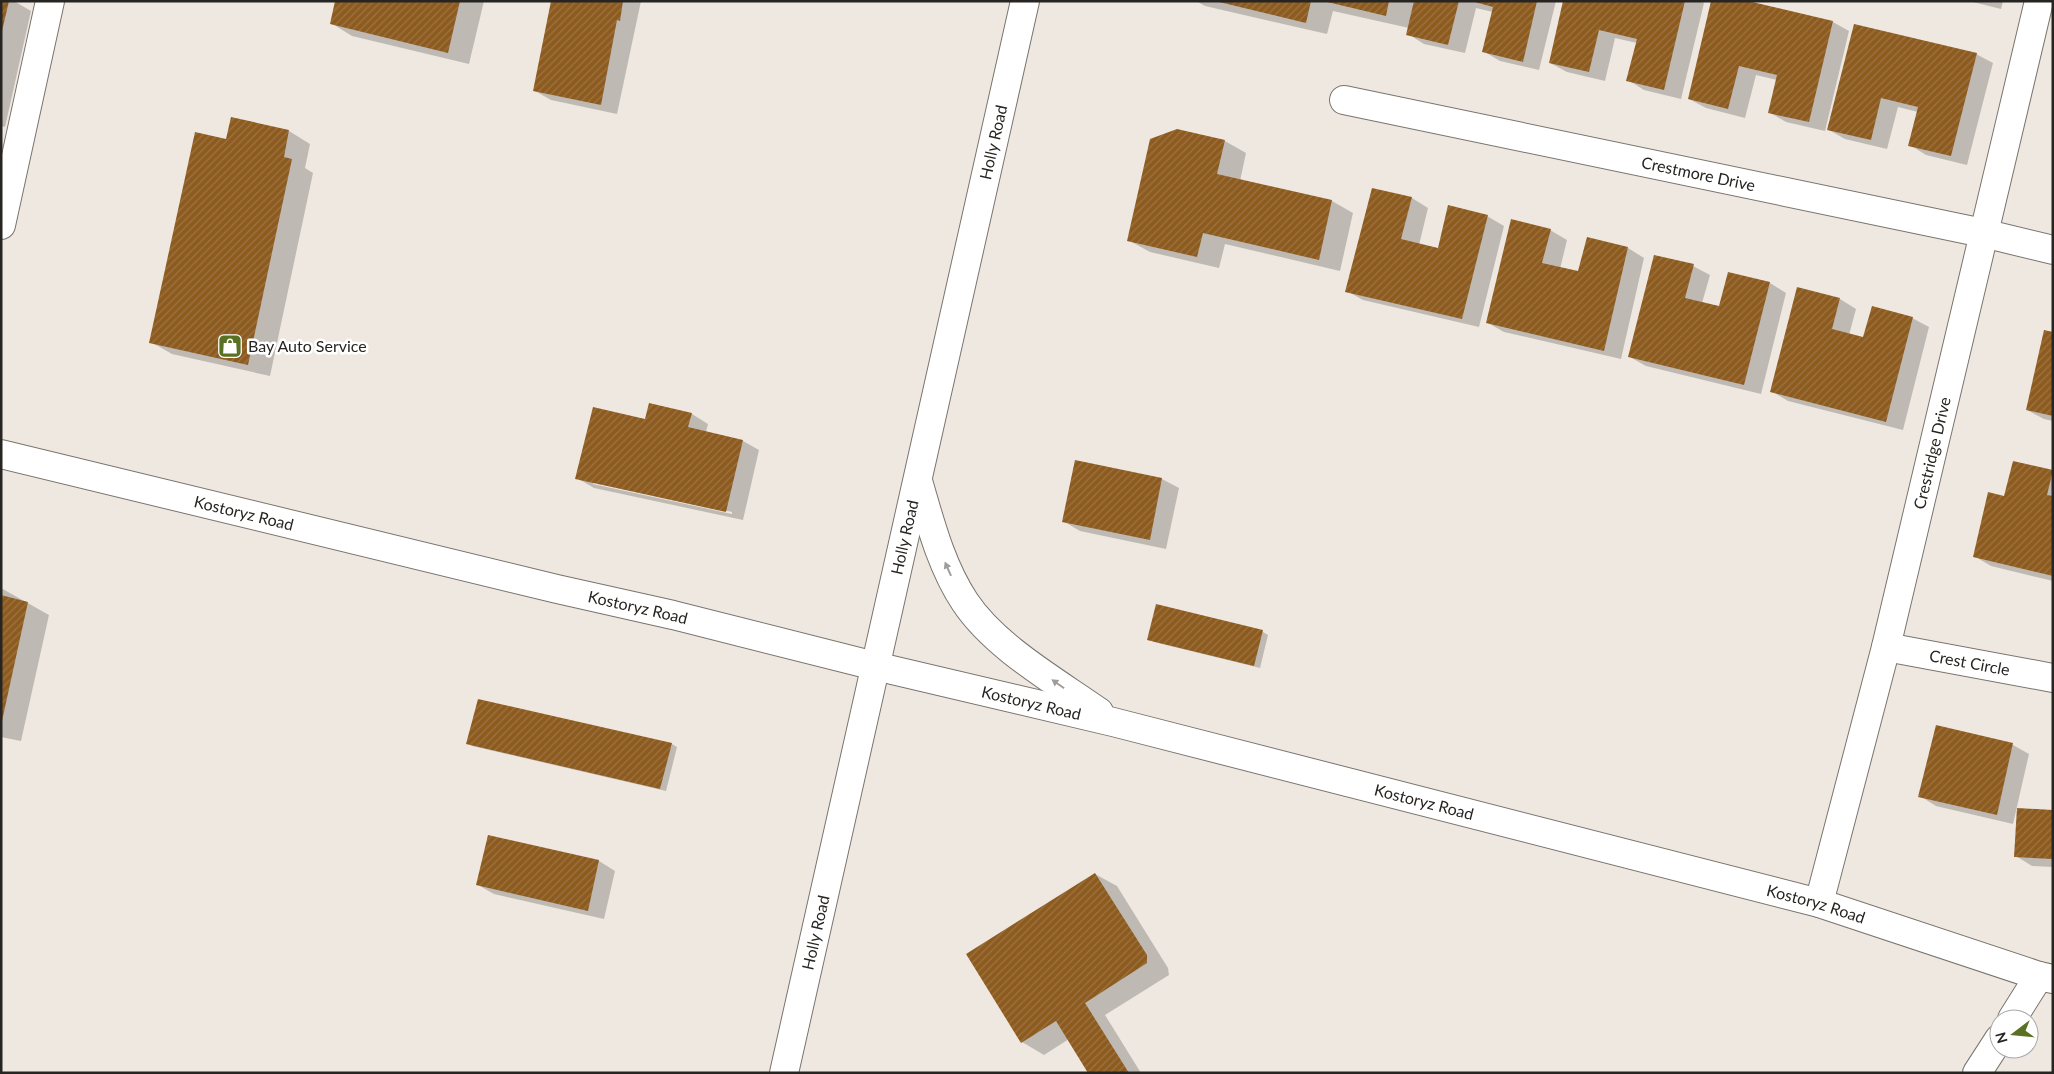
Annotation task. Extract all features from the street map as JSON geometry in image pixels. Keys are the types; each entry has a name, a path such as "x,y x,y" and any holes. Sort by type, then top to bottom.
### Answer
{"main road":[{"path":"1,225 50,1"},
{"name":"Holly Road","path":"784,1073 1025,1"},
{"name":"Crestridge Drive","path":"1819,903 1886,647 2039,1"},
{"name":"Crestmore Drive","path":"1344,100 1983,233 2053,250"},
{"name":"Kostoryz Road","path":"1,454 1113,722 1819,903 2046,978"},
{"path":"918,479 934,535 949,572 964,601 979,620 1019,656 1113,722"},
{"name":"Crest Circle","path":"1886,647 2053,678"},
{"path":"2020,1009 2046,978"},
{"path":"1977,1073 1989,1054"}],"building":[{"path":"1,1 9,1 2,31 1,31"},
{"path":"335,1 460,1 448,53 330,24"},
{"path":"551,1 623,1 620,21 617,20 601,105 533,91"},
{"path":"1215,1 1311,1 1306,23"},
{"path":"1323,1 1389,1 1386,16"},
{"path":"1414,1 1459,1 1448,45 1406,35"},
{"path":"1471,1 1537,1 1523,62 1482,52 1493,7"},
{"path":"1563,1 1685,1 1664,90 1626,81 1637,39 1599,30 1589,72 1549,63"},
{"path":"1711,1 1748,1 1833,21 1809,122 1768,113 1777,75 1739,66 1728,109 1688,99"},
{"path":"1854,24 1977,53 1951,156 1908,146 1918,107 1881,98 1871,140 1827,130"},
{"path":"231,117 289,130 284,157 292,159 248,365 149,343 195,132 226,139"},
{"path":"1177,129 1225,140 1217,174 1332,200 1319,260 1203,233 1197,257 1127,241 1150,139"},
{"path":"1372,188 1412,197 1401,239 1438,248 1448,205 1488,215 1462,319 1345,292"},
{"path":"1511,219 1551,229 1542,263 1578,271 1587,237 1628,247 1604,351 1486,323"},
{"path":"1654,255 1694,264 1685,298 1719,306 1728,272 1770,282 1744,385 1628,357"},
{"path":"1797,287 1840,298 1832,329 1863,337 1872,306 1913,317 1886,422 1770,392"},
{"path":"2044,330 2053,332 2053,416 2026,410"},
{"path":"649,403 692,413 688,427 743,440 726,512 575,479 593,407 645,419"},
{"path":"1075,460 1162,478 1150,540 1062,522"},
{"path":"2013,461 2053,470 2047,495 2053,496 2053,576 1973,557 1988,492 2004,496"},
{"path":"1,595 28,602 2,721 1,721"},
{"path":"1156,604 1263,630 1254,666 1147,640"},
{"path":"478,699 672,743 660,789 466,744"},
{"path":"1936,725 2013,743 1997,815 1918,797"},
{"path":"2017,808 2053,810 2053,859 2014,857"},
{"path":"488,835 599,860 588,911 476,885"},
{"path":"1095,873 1147,955 1147,963 1085,1003 1129,1073 1088,1073 1056,1021 1021,1043 966,954"}],"place":[{"name":"Bay Auto Service","path":"230,346"}]}
